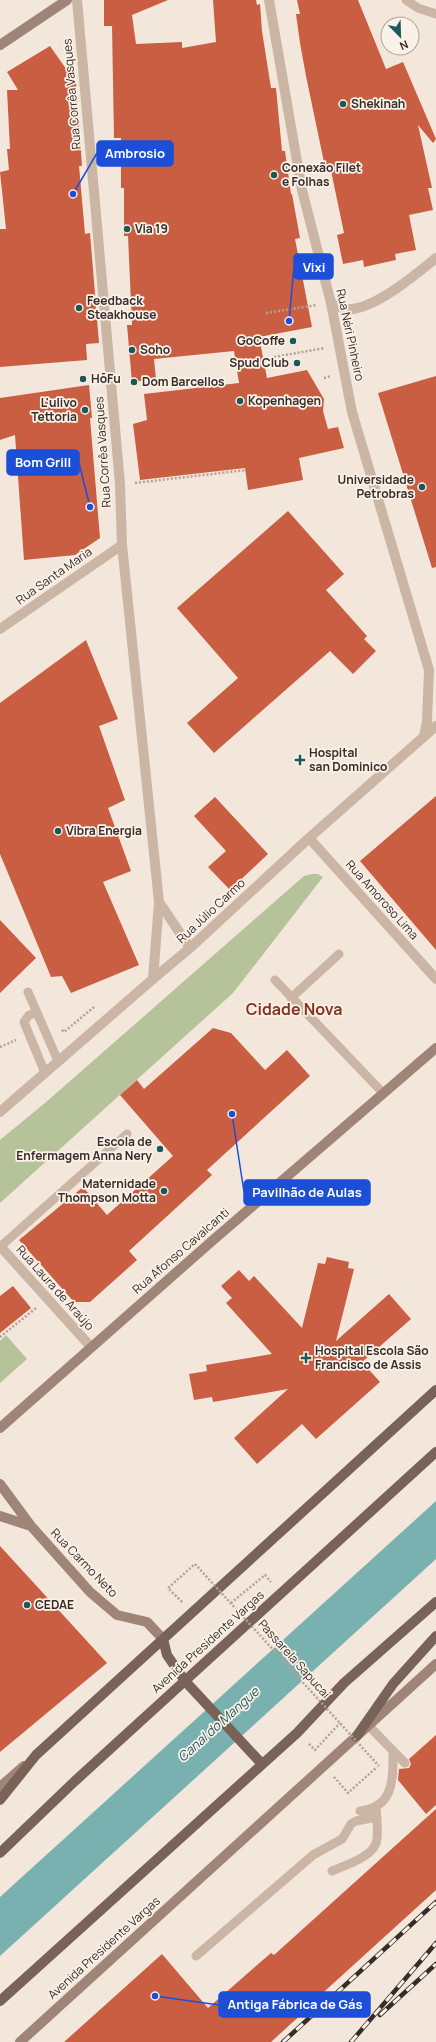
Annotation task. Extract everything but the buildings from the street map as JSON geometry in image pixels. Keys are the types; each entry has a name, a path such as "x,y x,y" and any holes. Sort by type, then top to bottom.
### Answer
{"main road":[{"path":"0,1800 36,1755 436,1390"},
{"name":"Avenida Presidente Vargas","path":"0,1853 75,1781 436,1452"},
{"path":"0,2001 261,1763 297,1733 344,1683 436,1602"},
{"path":"356,1737 367,1724 393,1684 436,1636"},
{"path":"163,1640 167,1655 185,1681 261,1763"}],"street":[{"path":"0,45 67,0"},
{"name":"Rua Corrêa Vasques","path":"77,0 120,484 122,545 159,902 153,979"},
{"name":"Rua Néri Pinheiro","path":"269,0 302,190 331,303 352,412 432,673 424,736"},
{"path":"331,303 346,309 363,305 386,296 436,258"},
{"name":"Rua Santa Maria","path":"0,629 122,545"},
{"name":"Rua Júlio Carmo","path":"0,1112 190,948 309,838 436,726"},
{"name":"Rua Amoroso Lima","path":"309,838 436,979"},
{"name":"Rua Corrêa Vasques","path":"159,902 190,948"},
{"name":"Rua Afonso Cavalcanti","path":"0,1428 91,1347 436,1048"},
{"name":"Rua Laura de Araújo","path":"0,1246 91,1347"},
{"name":"Rua Carmo Neto","path":"0,1484 31,1526 90,1592 116,1615 147,1622 163,1640"},
{"path":"0,1516 31,1526"},
{"path":"367,1724 436,1664"},
{"name":"Avenida Presidente Vargas","path":"20,2042 356,1737"},
{"path":"0,1787 36,1755"}],"lane":[{"path":"406,0 418,8 436,14"},
{"path":"291,998 339,954"},
{"path":"275,980 384,1093"},
{"path":"28,992 58,1061"},
{"path":"37,1013 29,1015 24,1022 45,1073"},
{"path":"0,1246 128,1134"},
{"path":"367,1724 405,1763"},
{"path":"360,1811 376,1807 387,1799 392,1774 393,1751"},
{"path":"332,1871 365,1855 375,1846 377,1840 376,1807"},
{"path":"196,1956 313,1855 342,1839 351,1824 356,1821 377,1817"}],"path":[{"path":"266,313 331,303"},
{"path":"274,358 339,344"},
{"path":"120,484 246,470"},
{"path":"44,1028 54,1024 64,1032 100,1002"},
{"path":"0,1337 47,1298"},
{"name":"Passarela Sapucaí","path":"168,1588 195,1564 379,1766 348,1792 324,1766"},
{"path":"231,1603 265,1575"},
{"path":"316,1750 340,1723"}],"green space":[{"path":"318,874 323,877 233,993 0,1203 0,1140 45,1103 304,876"},
{"path":"6,1335 27,1359 0,1383 0,1341"}],"water":[{"name":"Canal do Mangue","path":"436,1501 436,1559 0,1956 0,1897"}],"railway":[{"path":"283,2042 436,1902"},
{"path":"351,2042 436,1943"},
{"path":"380,2015 436,1964"}],"place":[{"name":"Shekinah","path":"343,104"},
{"name":"Conexão Filet e Folhas","path":"274,175"},
{"name":"Ambrosio","path":"73,194"},
{"name":"Via 19","path":"127,229"},
{"name":"Feedback Steakhouse","path":"79,308"},
{"name":"Vixi","path":"289,321"},
{"name":"GoCoffe","path":"293,341"},
{"name":"Soho","path":"132,350"},
{"name":"Spud Club","path":"297,363"},
{"name":"HōFu","path":"83,379"},
{"name":"Dom Barcellos","path":"134,382"},
{"name":"Kopenhagen","path":"240,401"},
{"name":"L'ulivo Tettoria","path":"85,410"},
{"name":"Universidade Petrobras","path":"422,487"},
{"name":"Bom Grill","path":"90,507"},
{"name":"Hospital san Dominico","path":"300,760"},
{"name":"Vibra Energia","path":"58,831"},
{"name":"Pavilhão de Aulas","path":"232,1114"},
{"name":"Escola de Enfermagem Anna Nery","path":"160,1149"},
{"name":"Maternidade Thompson Motta","path":"164,1191"},
{"name":"Hospital Escola São Francisco de Assis","path":"306,1358"},
{"name":"CEDAE","path":"27,1605"},
{"name":"Antiga Fábrica de Gás","path":"155,1996"}],"district":[{"name":"Cidade Nova","path":"294,1009"}]}
